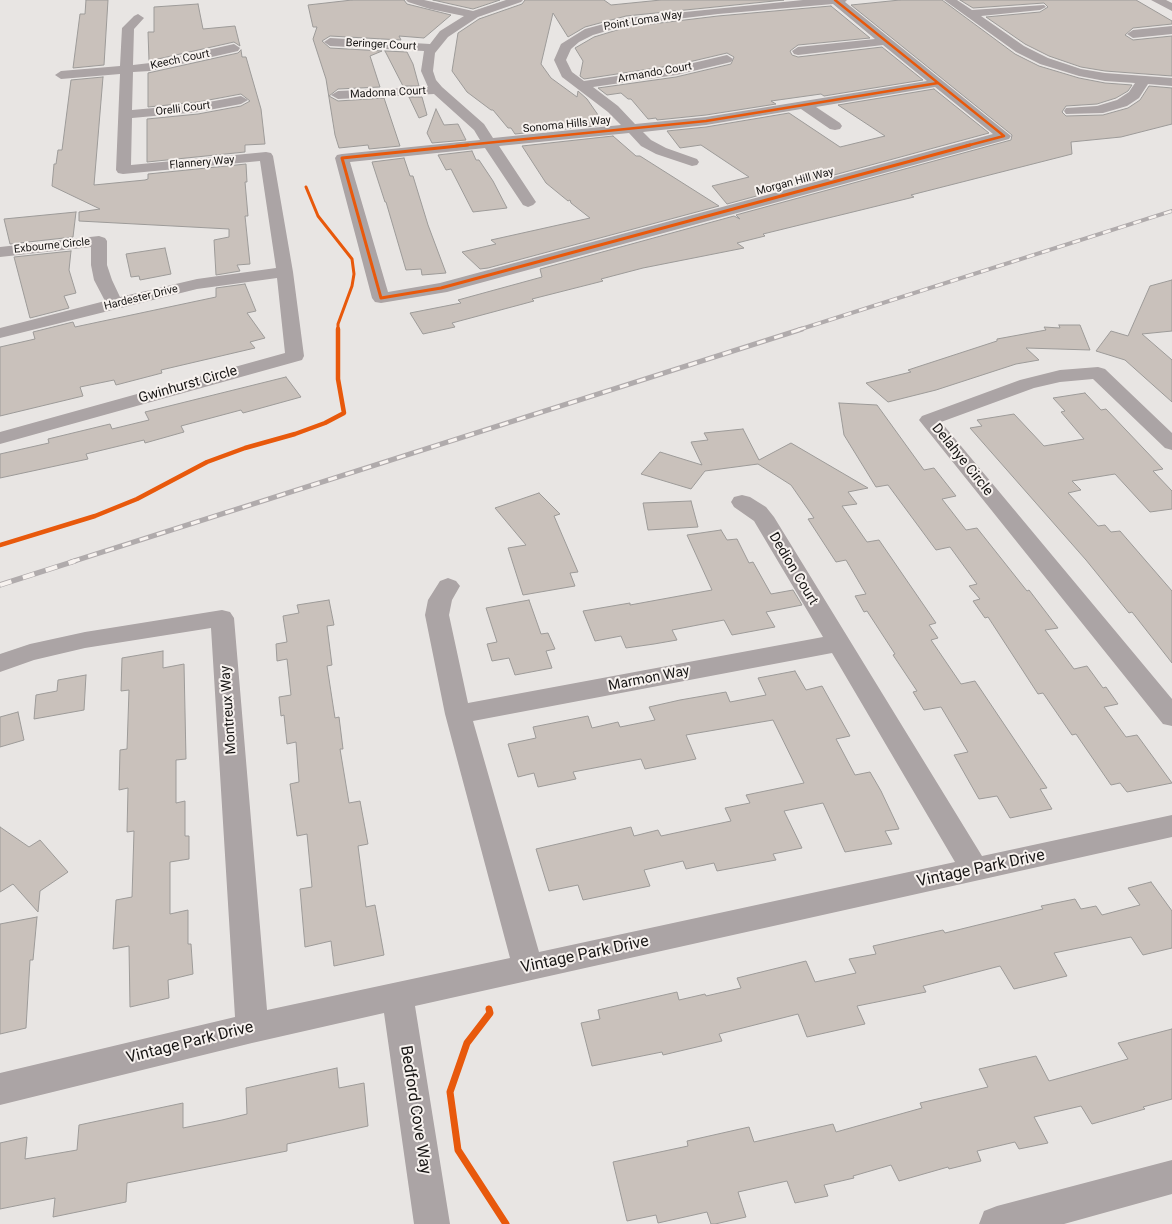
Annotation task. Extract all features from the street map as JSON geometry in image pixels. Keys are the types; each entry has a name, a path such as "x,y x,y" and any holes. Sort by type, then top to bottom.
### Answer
{"street":[{"path":"412,0 434,7 474,15"},
{"path":"517,0 474,15 444,34 432,48 427,62 427,71 430,80 437,90 475,122 528,202"},
{"path":"707,0 718,11"},
{"name":"Morgan Hill Way","path":"381,298 440,288 1004,136 835,0"},
{"name":"Point Loma Way","path":"692,162 651,146 631,129 613,109 567,74 560,60 565,47 581,35 626,22 718,11 841,0"},
{"path":"950,0 1020,49 1044,61 1092,74 1143,82 1172,82"},
{"path":"1157,0 1172,8"},
{"path":"969,14 1040,8"},
{"name":"Flannery Way","path":"138,18 128,28 125,70 123,170 266,156 284,272"},
{"path":"1133,34 1172,30"},
{"path":"798,51 886,41"},
{"name":"Beringer Court","path":"330,42 432,48"},
{"name":"Keech Court","path":"61,75 125,70 163,64 234,48"},
{"name":"Armando Court","path":"582,85 668,72 727,59"},
{"path":"1072,111 1098,110 1122,102 1134,95 1143,82"},
{"name":"Sonoma Hills Way","path":"381,298 342,158 706,122 938,83"},
{"name":"Madonna Court","path":"338,95 437,90"},
{"name":"Orelli Court","path":"124,115 190,109 241,100"},
{"path":"805,106 835,126"},
{"name":"Exbourne Circle","path":"0,252 99,241 103,280 115,304"},
{"name":"Hardester Drive","path":"0,333 197,284 284,272"},
{"name":"Gwinhurst Circle","path":"0,438 295,356 284,272"},
{"name":"Delahye Circle","path":"1172,444 1098,373 1060,376 1026,384 929,420 1172,717"},
{"name":"Dedion Court","path":"742,502 763,517 838,643"},
{"path":"448,586 440,600 437,615 458,714 528,968"},
{"name":"Montreux Way","path":"0,663 30,653 85,640 222,618 252,1028"},
{"path":"838,643 975,870"},
{"name":"Marmon Way","path":"458,714 838,643"},
{"name":"Vintage Park Drive","path":"0,1089 252,1028 1172,826"},
{"name":"Bedford Cove Way","path":"398,997 432,1224"},
{"path":"997,1224 1172,1177"}],"building":[{"path":"86,0 108,0 104,65 73,68 80,14 85,14"},
{"path":"352,0 404,0 407,4 451,15 424,38 399,36 401,40 330,36 322,41 330,48 382,51 370,56 380,87 338,89 329,96 338,101 384,98 400,146 369,149 368,145 339,148 335,135 326,79 313,39 317,27 313,27 308,5"},
{"path":"433,0 500,0 473,9"},
{"path":"525,0 604,0 611,5 661,0 784,0 626,16 585,27 568,37 553,13 541,64 551,78 577,97 578,91 587,99 605,125 515,134 493,110 467,92 452,71 458,33 479,19 522,4"},
{"path":"900,0 942,0 1015,54 1039,66 1079,78 1105,83 1132,85 1128,91 1116,98 1097,104 1066,106 1062,112 1066,116 1103,115 1128,108 1140,100 1149,86 1172,88 1172,124 1121,137 1071,142 1072,154 911,195 914,197 763,234 765,236 737,243 744,248 643,268 601,279 603,281 532,299 534,301 452,323 455,327 423,334 410,313 461,303 458,300 542,277 540,269 734,216 740,219 736,215 1011,140 1012,135 851,5"},
{"path":"960,0 1136,0 1172,21 1172,24 1133,28 1125,35 1133,40 1172,36 1172,76 1105,71 1081,67 1049,56 1025,44 986,17 1040,12 1048,7 1044,3 973,8"},
{"path":"198,4 203,29 235,26 240,46 234,42 149,61 148,32 154,32 154,7"},
{"path":"831,6 870,38 798,45 790,51 792,55 798,57 882,47 923,80 824,96 821,94 771,101 776,104 706,115 657,120 656,118 648,119 631,99 628,99 621,93 607,95 598,88 676,77 731,64 734,57 727,53 676,65 584,79 580,76 583,61 575,48 594,37 627,27 718,16"},
{"path":"241,50 242,57 246,57 261,109 265,144 245,145 245,152 147,162 147,119 198,114 241,106 250,101 241,94 198,102 148,107 148,73 238,53"},
{"path":"385,51 407,52 413,64 419,86 403,86"},
{"path":"103,77 94,185 145,180 148,179 148,174 246,164 247,182 245,182 248,216 245,216 250,264 237,265 240,271 216,275 214,240 229,237 229,229 79,221 79,212 100,209 52,186 54,164 56,164 58,150 62,150 71,80"},
{"path":"934,89 989,133 727,204 712,186 749,177 701,145 680,148 667,131 706,127 789,113 840,147 885,136 838,105"},
{"path":"409,97 422,97 427,115 419,118"},
{"path":"436,109 444,125 458,124 466,140 432,143 427,133"},
{"path":"613,136 636,156 640,156 719,206 488,268 480,269 462,252 496,244 491,240 590,218 571,203 570,200 568,201 546,183 522,146"},
{"path":"472,151 476,160 479,160 493,181 507,208 473,212 451,169 446,170 438,155"},
{"path":"404,158 410,176 413,176 428,225 446,273 422,275 421,269 406,270 372,162"},
{"path":"76,212 73,237 10,244 4,219"},
{"path":"165,248 171,274 140,280 139,276 131,277 126,254"},
{"path":"71,251 69,270 76,293 64,296 69,308 30,318 14,257"},
{"path":"1172,280 1172,331 1142,334 1172,360 1172,402 1125,360 1096,351 1111,331 1128,336 1150,286"},
{"path":"245,284 256,311 247,313 265,338 250,342 255,348 161,370 162,373 116,385 114,380 80,387 83,396 0,416 0,347 35,339 33,332 73,322 75,327 216,297 216,288"},
{"path":"1059,325 1080,325 1090,350 1026,348 1039,360 1016,364 936,390 888,402 866,383 911,372 908,370 997,341 997,339 1046,330 1044,327 1060,328"},
{"path":"286,377 301,397 243,413 241,410 181,426 184,432 145,443 144,440 86,454 88,459 0,478 0,454 49,443 48,439 110,424 112,429 149,420 145,412"},
{"path":"1085,393 1101,410 1106,409 1163,469 1153,471 1172,491 1172,509 1150,512 1115,474 1072,481 1081,490 1068,493 1098,526 1105,525 1111,532 1120,531 1172,591 1172,663 1132,612 1129,613 1086,560 970,428 982,426 977,420 1014,414 1044,446 1084,439 1061,412 1065,411 1053,398"},
{"path":"839,403 877,405 924,470 934,468 956,496 942,499 966,530 977,528 1027,591 1029,590 1058,628 1045,630 1074,669 1087,666 1103,688 1106,687 1118,704 1104,707 1126,737 1137,735 1172,783 1127,792 1120,783 1111,785 1076,734 1072,735 1043,693 1038,694 988,617 985,618 973,601 980,599 969,586 977,584 950,547 936,550 888,485 876,487 844,435"},
{"path":"743,429 759,460 791,443 868,488 848,492 857,504 842,506 867,542 879,540 936,623 929,625 938,638 931,640 961,684 975,681 1047,788 1040,789 1052,809 1010,818 997,796 979,799 954,755 968,752 941,707 924,710 913,692 917,691 893,655 895,654 867,611 864,612 855,596 866,594 846,560 836,562 808,519 814,518 791,485 758,464 705,471 691,489 641,474 660,452 702,465 691,442 708,440 704,433"},
{"path":"539,493 560,514 554,516 578,572 570,573 575,586 523,595 508,548 526,545 495,508"},
{"path":"691,501 698,527 648,530 643,503"},
{"path":"721,530 727,540 737,539 749,563 753,562 771,594 793,590 802,605 766,612 775,627 732,635 724,620 672,630 677,640 654,644 626,648 621,636 595,641 583,611 630,603 630,605 712,590 687,535"},
{"path":"329,600 334,625 327,626 332,665 327,666 335,718 339,717 343,749 340,749 349,803 360,801 368,844 358,846 366,907 375,905 384,955 334,966 331,941 305,947 300,889 312,887 307,834 297,836 290,784 299,782 296,742 287,744 284,715 281,716 279,697 291,695 287,659 277,661 276,644 287,642 283,616 299,613 297,605"},
{"path":"529,600 541,634 548,633 555,649 546,651 552,668 515,675 509,658 492,661 487,644 497,642 486,608"},
{"path":"163,651 163,668 184,664 186,759 176,760 176,803 185,801 185,836 189,836 189,859 170,862 170,914 188,910 188,944 191,944 193,974 168,980 169,998 130,1007 129,946 113,949 116,900 132,897 134,831 127,832 128,788 119,790 120,750 127,749 129,690 121,691 122,658"},
{"path":"795,671 806,690 822,686 850,736 836,739 855,775 870,772 881,791 899,829 885,831 892,844 845,852 823,803 784,811 802,848 773,854 776,860 717,871 714,863 686,869 683,861 644,870 650,886 583,900 578,885 549,891 536,849 631,827 634,836 658,830 661,836 731,821 725,808 750,803 746,795 804,783 773,720 686,735 696,759 645,769 641,759 573,772 576,779 538,787 534,773 518,777 508,744 536,738 533,727 588,716 592,728 618,722 620,727 655,720 649,707 680,700 726,692 730,702 766,695 758,678"},
{"path":"86,675 84,710 34,719 36,695 57,691 58,680"},
{"path":"18,712 24,740 0,747 0,717"},
{"path":"0,827 29,847 40,840 68,872 40,891 38,912 13,884 0,892"},
{"path":"1151,882 1172,911 1172,948 1143,955 1131,937 1054,953 1067,976 1014,989 1000,966 923,986 926,992 857,1006 865,1024 807,1037 798,1014 719,1034 722,1041 663,1055 662,1052 592,1066 581,1023 600,1019 598,1010 677,992 679,1000 741,988 737,978 806,961 815,982 856,973 849,959 876,954 873,946 943,930 945,933 1043,909 1041,906 1075,899 1081,909 1096,906 1102,915 1140,905 1128,888"},
{"path":"37,917 33,960 30,960 26,1028 0,1034 0,924"},
{"path":"1172,1029 1172,1099 1143,1107 1145,1109 1092,1124 1081,1106 1034,1117 1048,1143 1019,1149 1015,1142 977,1151 981,1161 949,1169 948,1167 899,1181 891,1165 853,1176 854,1178 824,1185 828,1196 795,1203 787,1181 738,1192 746,1217 715,1224 711,1224 707,1212 658,1223 656,1215 627,1221 613,1162 688,1146 687,1141 749,1127 754,1142 833,1124 836,1132 922,1108 920,1103 988,1087 979,1069 1036,1056 1049,1081 1128,1059 1118,1043"},
{"path":"337,1068 339,1088 364,1083 368,1126 287,1144 287,1151 127,1183 126,1202 53,1217 55,1198 0,1209 0,1143 27,1137 25,1159 77,1150 79,1125 183,1103 183,1128 222,1120 247,1114 246,1088"}],"railway":[{"path":"798,330 1172,211"},
{"path":"71,562 802,329"},
{"path":"0,585 75,561"}],"cycle path":[{"path":"835,0 1004,136 441,288 381,298 342,158 706,121 938,83"},
{"path":"0,545 95,516 137,499 207,462 245,448 295,434 325,423 344,413 338,379 338,324 352,286 354,274 352,259 318,216 306,187"},
{"path":"489,1009 490,1013 467,1043 450,1092 458,1150 506,1224"}]}
